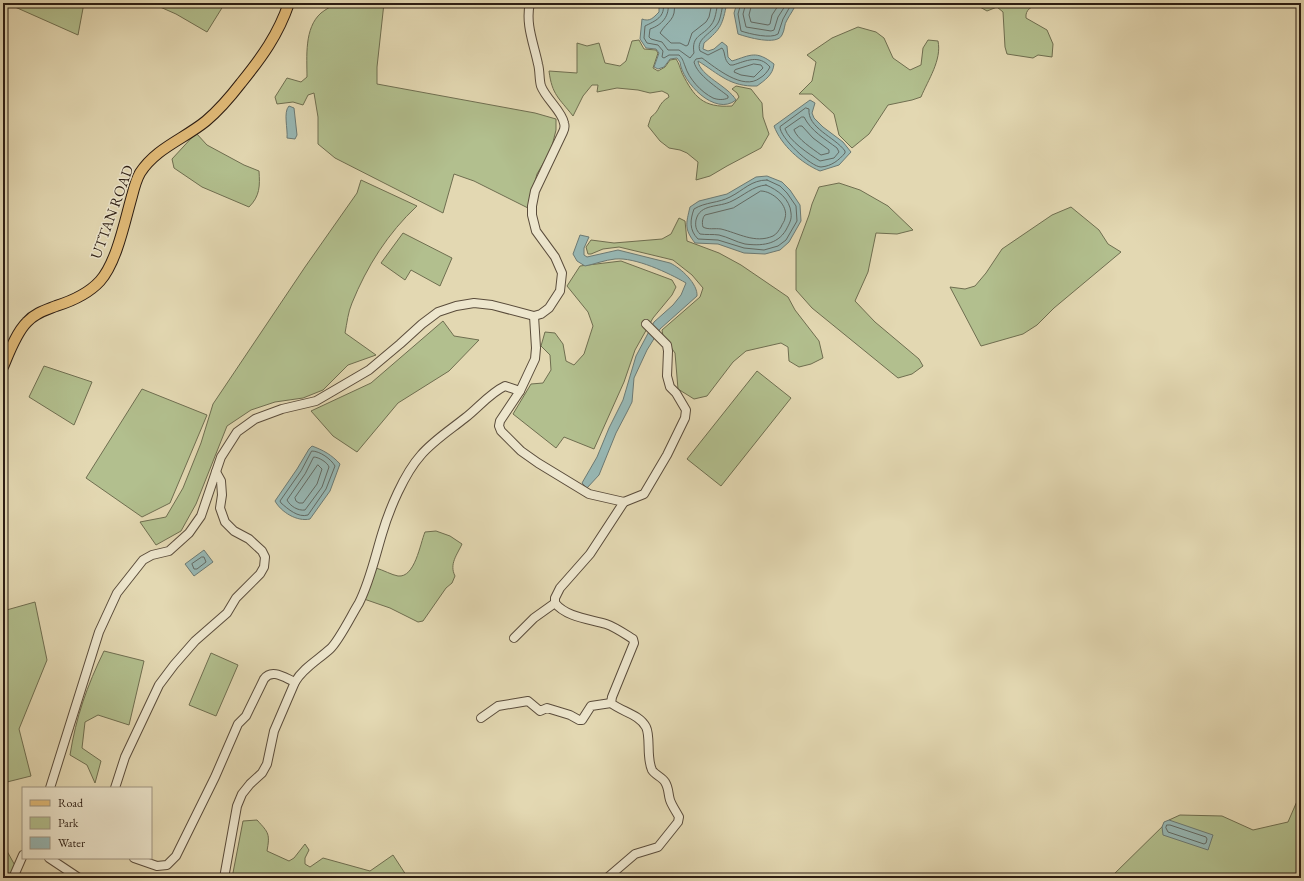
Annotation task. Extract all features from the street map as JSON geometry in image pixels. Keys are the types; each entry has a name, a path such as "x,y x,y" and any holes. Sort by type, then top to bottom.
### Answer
{"main road":[{"name":"UTTAN ROAD","path":"3,367 14,342 27,322 40,312 58,306 89,291 102,279 119,242 139,174 146,164 160,151 206,121 234,93 261,59 273,40 289,3"}],"street":[{"path":"50,787 98,632 117,593 143,560 152,555 169,551 189,533 201,516 221,457 237,432 255,419 282,409 316,401 369,370 438,312 456,306 474,303 492,305 534,316 541,314 549,308 560,291 562,273 555,257 536,231 532,215 532,206 535,191 563,132 564,123 561,115 547,98 540,85 538,64 529,26 530,3"},
{"path":"534,316 536,348 535,359 520,391 500,421 499,426 501,431 521,451 538,464 580,489 589,494 624,502"},
{"path":"611,703 612,697 634,643 633,640 607,625 559,609 555,603 555,598 560,588 590,554 624,502 644,494 667,455 685,418 686,410 668,382 666,364 668,351 667,345 646,324"},
{"path":"224,878 237,806 242,794 262,773 267,764 274,731 294,682 304,670 331,648 360,601 371,573 382,532 392,506 407,475 420,456 436,440 473,412 499,389 505,386 520,391"},
{"path":"115,787 125,757 159,685 195,641 226,613 236,598 260,574 264,567 265,557 262,551 249,539 234,531 225,522 220,508 222,495 221,481 216,472"},
{"path":"514,638 534,618 555,603"},
{"path":"137,859 157,866 167,865 176,856 215,778 238,724 246,716 264,679 269,674 275,674 294,682"},
{"path":"481,718 498,706 528,701 540,711 547,708 570,715 579,720 582,720 591,706 611,703 618,709 639,718 648,732 649,758 653,771 667,784 670,801 679,816 678,822 658,847 635,854 607,878"},
{"path":"13,878 22,857"},
{"path":"50,859 79,878"}],"green space":[{"path":"6,3 84,3 78,35"},
{"path":"151,3 225,3 207,32 176,14"},
{"path":"337,3 384,3 377,67 377,84 535,113 556,119 556,130 551,150 537,174 528,208 474,181 454,174 443,213 335,158 318,144 318,117 314,93 308,95 303,105 293,102 277,104 275,97 287,78 301,82 307,77 307,52 309,35 312,27 321,13"},
{"path":"973,3 1039,3 1028,10 1026,18 1047,30 1053,44 1052,57 1038,55 1033,58 1007,54 1005,47 1003,12 997,7 987,11"},
{"path":"858,27 876,32 884,38 893,58 910,70 921,65 923,48 928,40 938,41 939,48 931,77 921,97 888,105 869,134 852,148 839,135 834,114 812,94 799,94 812,81 816,62 807,55 832,38"},
{"path":"639,40 644,49 656,50 658,53 653,68 658,71 665,67 670,60 676,59 682,73 695,95 707,103 732,106 739,97 732,89 736,86 751,89 762,103 763,117 769,134 761,148 710,176 696,180 698,162 687,153 669,148 660,141 648,126 651,117 669,97 668,94 662,91 650,93 617,88 597,92 598,85 592,85 583,96 573,116 554,91 549,71 577,73 577,43 587,46 599,43 605,63 620,66 626,61 632,41"},
{"path":"196,133 207,145 244,165 259,171 257,195 249,207 202,187 174,168 172,159"},
{"path":"361,180 417,206 406,216 379,251 364,276 350,310 345,333 376,355 348,365 323,390 303,398 275,402 251,410 227,426 196,504 181,531 156,545 140,522 166,517 183,488 201,443 213,404 305,267 357,193"},
{"path":"839,183 860,190 888,206 913,230 897,234 876,233 868,272 855,301 875,322 919,359 923,366 912,374 898,378 812,308 796,290 796,250 812,204 819,187"},
{"path":"1071,207 1099,230 1108,244 1121,252 1054,308 1037,325 1023,334 981,346 950,287 965,289 975,286 986,273 1002,249 1052,215"},
{"path":"679,218 685,221 687,241 719,253 741,265 788,297 795,310 819,341 823,358 811,364 799,367 789,361 788,347 781,343 746,351 733,362 707,396 694,399 678,389 675,353 663,336 662,330 700,297 703,288 692,275 673,260 619,247 603,249 588,254 586,247 591,240 614,243 662,239 671,234"},
{"path":"403,233 452,258 440,286 411,270 405,280 381,263"},
{"path":"621,261 672,280 676,287 672,295 653,318 635,350 624,382 594,449 564,437 556,448 513,414 531,384 543,383 551,370 550,355 541,346 545,332 555,333 563,344 566,361 574,365 584,354 593,326 588,312 567,286 580,266"},
{"path":"443,321 454,336 479,340 449,371 398,403 357,452 333,436 311,411 371,383"},
{"path":"44,366 92,382 74,425 29,397"},
{"path":"757,371 791,398 721,486 687,459"},
{"path":"142,389 207,415 170,503 142,517 86,478"},
{"path":"436,531 450,536 462,544 453,564 453,572 455,576 452,583 446,588 423,621 418,622 390,608 364,599 376,568 398,576 409,572 419,552 425,532"},
{"path":"35,602 47,660 19,729 31,776 3,783 3,611"},
{"path":"104,651 144,661 129,725 98,715 85,722 82,748 101,761 95,783 87,765 70,755 75,728 83,702"},
{"path":"211,653 238,665 216,716 189,705"},
{"path":"1301,792 1301,878 1110,878 1169,820 1180,815 1222,816 1253,830 1288,822"},
{"path":"257,820 268,834 267,851 289,861 294,858 305,844 309,850 305,858 305,864 310,867 323,858 370,871 393,855 408,878 232,878 243,821"},
{"path":"3,844 22,878 3,878"}],"water":[{"path":"659,3 727,3 724,16 718,30 704,43 703,49 708,51 714,49 722,42 727,46 728,57 732,61 758,55 774,64 772,71 766,79 757,86 748,86 725,79 698,61 704,71 727,90 736,100 728,104 719,104 710,101 693,87 682,70 680,62 677,58 670,59 664,67 658,69 654,67 659,53 656,49 646,48 640,39 642,19 649,20 655,16 659,12"},
{"path":"737,3 796,3 786,22 782,35 774,40 762,40 738,34 734,13"},
{"path":"810,100 815,103 812,113 814,118 843,142 851,152 839,165 820,171 813,168 792,153 781,140 774,126"},
{"path":"289,106 294,108 297,135 295,139 287,138 286,112"},
{"path":"767,176 782,182 790,190 800,205 801,221 789,242 780,250 765,254 744,253 718,244 695,243 689,234 687,226 690,207 699,201 727,194 756,177"},
{"path":"580,235 589,237 584,248 584,255 587,257 618,250 670,263 688,277 697,291 697,296 660,329 647,350 634,378 632,402 616,433 599,475 587,488 582,483 597,457 623,400 636,356 654,322 673,305 681,295 686,283 661,270 632,260 615,259 585,266 577,261 573,254"},
{"path":"312,446 327,453 340,464 330,491 310,519 305,520 295,518 285,512 275,501"},
{"path":"204,550 213,562 194,576 185,564"},
{"path":"1169,820 1213,835 1208,850 1163,835 1162,827 1164,822"}]}
